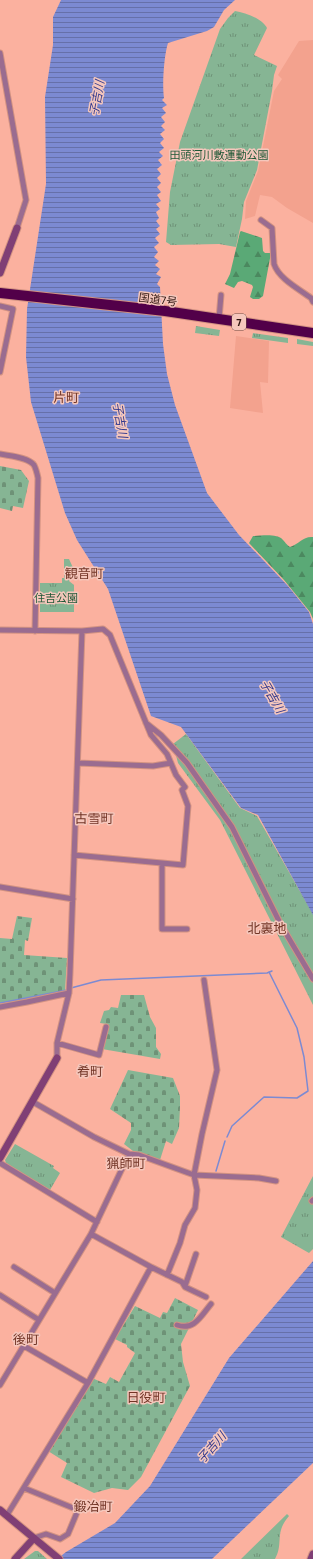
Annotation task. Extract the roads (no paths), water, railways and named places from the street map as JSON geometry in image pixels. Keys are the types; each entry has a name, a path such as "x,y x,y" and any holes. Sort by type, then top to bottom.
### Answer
{"highway":[{"name":"国道7号","path":"0,293 165,311 313,333"}],"street":[{"path":"0,53 26,200 0,273"},
{"path":"261,220 272,228 274,264 276,270 311,298 313,302"},
{"path":"219,319 221,295"},
{"path":"0,306 13,309 0,372"},
{"path":"0,454 26,460 33,464 37,473 35,631"},
{"path":"0,630 82,631 103,629 110,635 150,735 167,754 176,775 185,787 182,790 188,806 183,865 74,855"},
{"path":"0,1158 57,1058 57,1043 69,993 82,631"},
{"path":"144,721 161,735 187,763 232,827 281,925 313,979"},
{"path":"78,763 153,766 171,763"},
{"path":"162,863 162,929 187,929"},
{"path":"0,887 73,899"},
{"path":"167,1275 180,1243 185,1225 195,1208 197,1190 194,1175 217,1070 204,980"},
{"path":"0,1007 69,993"},
{"path":"57,1043 99,1055 106,1027"},
{"path":"33,1102 94,1137 129,1154 139,1155 194,1175 259,1178 276,1181"},
{"path":"0,1385 91,1234 129,1154"},
{"path":"0,1163 97,1222"},
{"path":"91,1234 182,1282 185,1286 206,1297"},
{"path":"185,1286 196,1254"},
{"path":"14,1267 55,1293"},
{"path":"6,1515 88,1383 151,1267"},
{"path":"0,1295 39,1320"},
{"path":"177,1326 184,1328 192,1326 211,1304"},
{"path":"24,1346 88,1383"},
{"path":"15,1559 34,1538 46,1534 60,1540 68,1534 78,1510 24,1488"},
{"path":"0,1510 60,1559"},
{"path":"311,1559 313,1554"}],"water":[{"name":"子吉川","path":"61,0 235,0 224,10 214,27 207,31 168,43 165,55 163,86 164,98 162,100 167,105 162,108 166,113 161,117 165,122 161,126 165,130 160,134 164,139 160,143 164,148 159,152 163,156 158,160 162,165 157,169 161,174 157,178 161,183 157,187 161,192 157,195 161,201 156,204 160,209 156,212 159,218 156,221 160,226 156,229 160,234 155,238 159,243 154,247 158,252 154,257 159,261 155,265 160,269 156,274 161,277 157,284 160,287 163,344 167,374 175,405 207,493 239,535 288,586 309,612 313,624 313,915 258,815 241,808 181,727 151,716 108,589 77,540 65,513 31,402 26,357 27,309 46,184 45,97 53,45 53,17"},
{"name":"子吉川","path":"313,1261 313,1463 212,1559 57,1559 66,1552 115,1523 150,1486 229,1358"}],"waterway":[{"path":"71,988 101,980 267,973 272,971"},
{"path":"227,1137 232,1126 264,1097 297,1098 308,1091 304,1057 297,1028 269,972"},
{"path":"0,1003 67,990"},
{"path":"216,1171 225,1141"}],"district":[{"name":"片町","path":"66,397"},
{"name":"観音町","path":"84,573"},
{"name":"古雪町","path":"94,818"},
{"name":"北裏地","path":"267,928"},
{"name":"肴町","path":"90,1071"},
{"name":"猟師町","path":"126,1163"},
{"name":"後町","path":"26,1339"},
{"name":"日役町","path":"146,1397"},
{"name":"鍛冶町","path":"93,1506"}],"park label":[{"name":"田頭河川敷運動公園","path":"219,154"},
{"name":"住吉公園","path":"56,597"}]}
